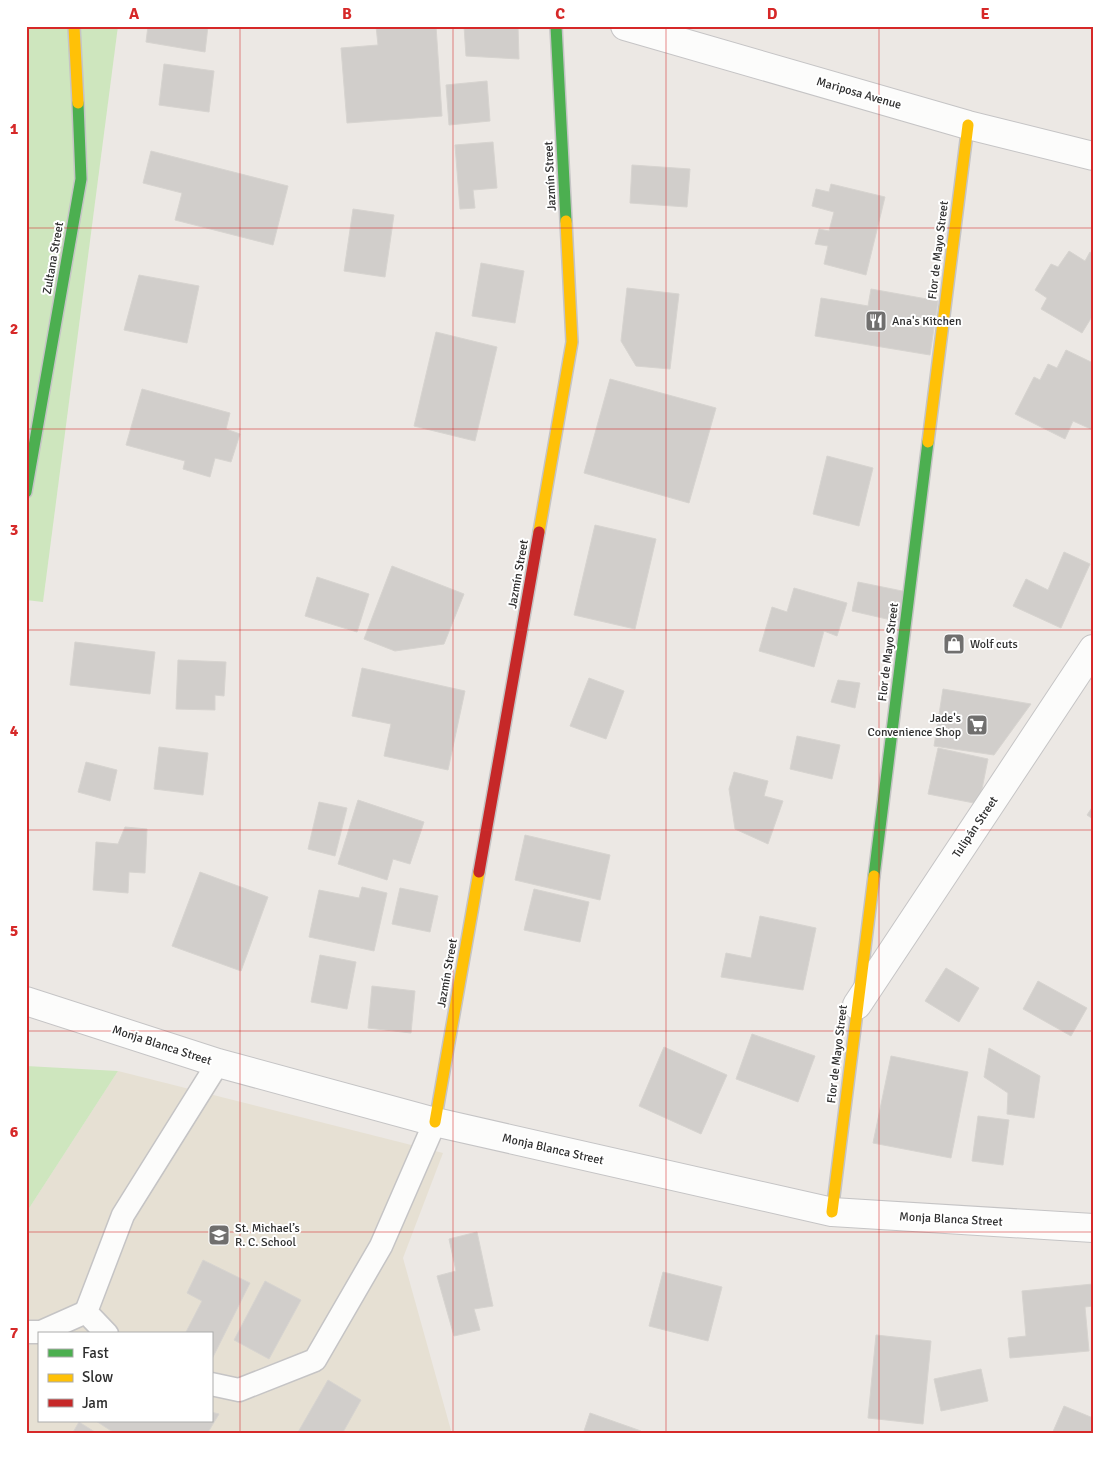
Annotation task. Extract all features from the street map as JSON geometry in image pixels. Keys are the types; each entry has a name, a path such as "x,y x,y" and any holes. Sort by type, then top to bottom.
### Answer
{"street":[{"name":"Zultana Street","path":"26,492 80,179 74,26"},
{"name":"Jazmín Street","path":"435,1122 572,342 556,26"},
{"name":"Mariposa Avenue","path":"625,26 968,125 1093,156"},
{"name":"Flor de Mayo Street","path":"832,1212 968,125"},
{"name":"Tulipán Street","path":"857,1005 1093,649"},
{"name":"Monja Blanca Street","path":"26,1001 218,1063 435,1122 832,1212 1093,1228"}],"lane":[{"path":"26,1332 41,1332 86,1312 123,1215 218,1063"},
{"path":"212,1384 239,1390 315,1360 380,1246 435,1122"},
{"path":"86,1312 105,1332"}],"shaded area":[{"name":"St. Michael’s R. C. School","path":"118,1071 443,1153 403,1258 452,1434 26,1434 26,1213"}],"green space":[{"path":"26,26 118,26 43,602 26,600"},
{"path":"26,1066 118,1071 26,1213"}],"building":[{"path":"148,26 208,26 205,52 146,42"},
{"path":"376,26 436,26 442,116 347,123 341,48 378,45"},
{"path":"464,26 518,26 519,59 466,56"},
{"path":"164,64 214,71 209,112 159,105"},
{"path":"487,81 490,121 449,125 446,85"},
{"path":"493,142 497,188 473,190 475,208 460,209 455,145"},
{"path":"151,151 288,186 273,245 175,220 182,193 143,183"},
{"path":"632,165 690,169 687,207 630,203"},
{"path":"831,184 885,197 866,275 824,264 828,246 815,244 819,229 829,231 834,212 812,206 816,189 829,192"},
{"path":"353,209 394,215 385,277 344,271"},
{"path":"1069,251 1085,261 1090,252 1093,254 1093,315 1082,333 1041,309 1047,298 1035,290 1051,264 1058,267"},
{"path":"481,263 524,271 515,323 472,316"},
{"path":"139,275 199,286 187,343 124,330"},
{"path":"627,288 679,294 670,369 636,366 621,341"},
{"name":"Ana's Kitchen","path":"871,289 938,301 930,355 815,336 821,298 868,306"},
{"path":"436,332 497,347 475,441 414,426"},
{"path":"1066,350 1093,363 1093,430 1073,421 1065,439 1015,414 1034,377 1040,380 1048,364 1057,368"},
{"path":"610,379 716,408 689,503 584,473"},
{"path":"142,389 230,413 226,429 240,434 231,462 215,458 210,477 183,469 185,461 126,445"},
{"path":"827,456 873,468 859,526 813,514"},
{"path":"595,525 656,539 635,629 574,615"},
{"path":"1064,552 1090,564 1061,628 1013,606 1026,579 1048,590"},
{"path":"392,566 464,594 444,644 395,651 364,639"},
{"path":"317,577 369,594 357,632 305,616"},
{"path":"858,582 907,592 900,622 852,611"},
{"path":"794,588 847,603 837,636 824,631 814,667 759,651 772,607 787,612"},
{"path":"75,642 155,652 150,694 70,685"},
{"path":"178,660 226,662 224,696 215,695 215,710 176,709"},
{"path":"362,668 465,691 448,770 384,756 391,724 352,716"},
{"path":"589,678 624,691 606,739 570,726"},
{"path":"838,680 860,683 855,708 831,702"},
{"name":"Jade's Convenience Shop","path":"943,689 1031,704 994,755 934,746"},
{"path":"797,736 840,745 832,779 790,769"},
{"path":"159,747 208,753 203,795 154,789"},
{"path":"938,748 988,759 979,804 928,794"},
{"path":"86,762 117,770 110,801 78,792"},
{"path":"734,772 768,781 764,796 783,801 768,844 735,829 729,789"},
{"path":"358,800 424,822 410,864 393,859 387,880 338,864"},
{"path":"319,802 347,808 335,856 308,849"},
{"path":"1093,806 1093,819 1087,815"},
{"path":"125,827 147,829 145,873 129,872 128,893 93,890 96,842 118,844"},
{"path":"525,835 610,855 600,900 515,880"},
{"path":"200,872 268,897 241,971 172,946"},
{"path":"362,887 387,893 374,951 309,937 319,890 359,898"},
{"path":"400,888 438,896 430,932 392,924"},
{"path":"534,889 589,902 580,942 524,930"},
{"path":"760,916 816,928 803,990 721,977 726,953 751,958"},
{"path":"320,955 356,962 347,1009 311,1002"},
{"path":"946,968 979,988 959,1022 925,1001"},
{"path":"1038,981 1087,1008 1071,1036 1023,1009"},
{"path":"372,986 415,991 411,1033 368,1028"},
{"path":"752,1034 815,1056 798,1102 736,1079"},
{"path":"664,1047 727,1075 701,1134 639,1106"},
{"path":"989,1048 1040,1076 1034,1118 1007,1114 1008,1093 984,1077"},
{"path":"891,1056 968,1072 951,1158 873,1143"},
{"path":"978,1116 1009,1120 1003,1165 972,1161"},
{"path":"477,1232 493,1306 474,1309 480,1330 454,1336 437,1276 456,1271 449,1239"},
{"path":"203,1260 250,1283 212,1359 212,1332 186,1332 202,1301 187,1293"},
{"path":"663,1272 722,1287 708,1341 649,1326"},
{"path":"265,1281 301,1300 269,1359 234,1340"},
{"path":"1093,1284 1093,1306 1085,1307 1089,1351 1010,1358 1008,1338 1026,1336 1022,1291"},
{"path":"876,1335 931,1341 923,1424 868,1418"},
{"path":"981,1369 988,1401 941,1411 934,1379"},
{"path":"328,1380 361,1400 342,1434 297,1434"},
{"path":"1064,1406 1093,1418 1093,1434 1052,1434"},
{"path":"212,1412 219,1414 207,1434 116,1434 98,1422 212,1422"},
{"path":"590,1413 641,1431 640,1434 583,1434"},
{"path":"79,1422 98,1434 72,1434"}],"traffic: fast":[{"path":"556,26 566,221"},
{"path":"26,492 81,179 78,103"},
{"path":"874,876 928,442"}],"traffic: slow":[{"path":"74,26 78,103"},
{"path":"928,442 968,125"},
{"path":"539,532 572,342 566,221"},
{"path":"435,1122 479,872"},
{"path":"832,1212 874,876"}],"traffic: jam":[{"path":"479,872 539,532"}],"place":[{"name":"Ana's Kitchen","path":"876,321"},
{"name":"Wolf cuts","path":"954,644"},
{"name":"Jade's Convenience Shop","path":"977,725"},
{"name":"St. Michael’s R. C. School","path":"219,1235"}]}
